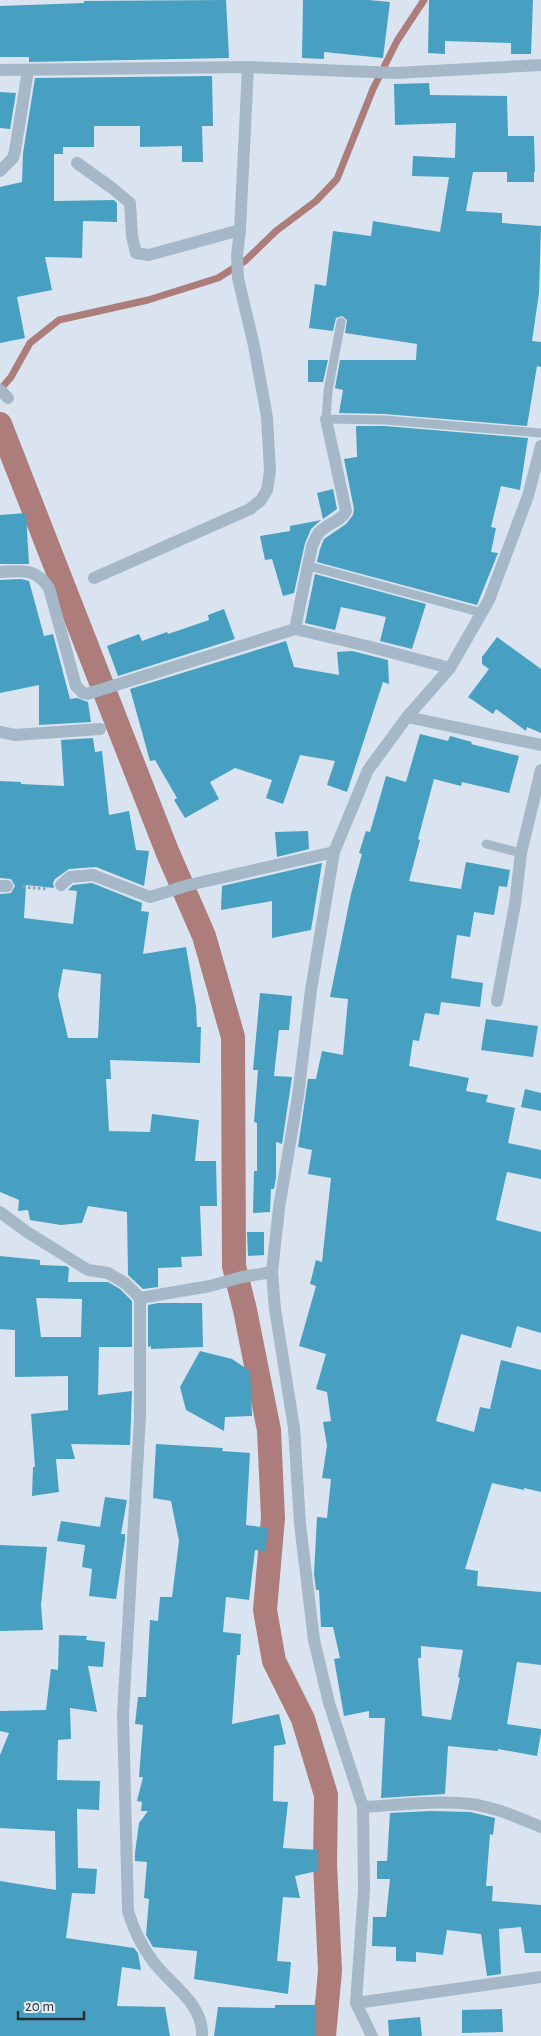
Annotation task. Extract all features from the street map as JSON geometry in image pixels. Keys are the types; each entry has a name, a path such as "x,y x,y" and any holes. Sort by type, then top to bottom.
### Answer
{"street":[{"path":"0,70 248,67 396,73 541,65"},
{"path":"94,578 250,509 261,500 267,490 270,471 267,417 254,346 238,278 237,255 240,230 248,67"},
{"path":"0,171 13,158 15,151 28,70"},
{"path":"77,163 130,203 132,236 136,253 149,255 240,230"},
{"path":"0,390 8,398 0,399"},
{"path":"295,629 312,546 317,535 344,516 346,511 326,419"},
{"path":"372,2036 356,2003 364,1890 363,1808 329,1703 314,1640 300,1524 294,1428 274,1309 272,1272 279,1208 298,1096 310,990 334,852 368,770 407,717 450,668 489,600 528,496 541,446"},
{"path":"0,572 30,571 43,579 49,588 76,686 83,693 87,694 295,629 450,668"},
{"path":"407,717 541,745"},
{"path":"0,732 15,735 100,729"},
{"path":"497,1001 515,904 521,853 541,770"},
{"path":"61,884 70,877 93,875 150,898 189,885 334,852"},
{"path":"0,1212 27,1232 88,1270 108,1272 125,1283 140,1298 140,1417 123,1714 128,1911 133,1929 152,1961 197,2012 202,2036"},
{"path":"140,1298 210,1286 242,1277 272,1272"},
{"path":"363,1808 435,1803 472,1804 500,1811 541,1827"},
{"path":"356,2003 541,1977"}],"lane":[{"path":"341,322 328,391 326,419 385,420 541,433"},
{"path":"309,566 482,613"},
{"path":"486,844 521,853"}],"path":[{"path":"4,886 55,890 61,884"}],"building":[{"path":"226,0 229,58 29,62 29,57 0,57 0,6 84,3 84,1"},
{"path":"303,0 390,2 383,58 324,52 324,59 302,58"},
{"path":"429,0 533,0 531,54 511,54 511,43 445,41 445,54 428,53"},
{"path":"212,76 213,126 202,126 203,162 182,162 182,146 140,147 140,126 94,126 94,147 63,147 63,154 54,154 54,201 114,200 117,203 117,222 83,221 82,258 45,257 52,290 17,297 25,338 0,343 0,187 22,182 23,153 35,78"},
{"path":"429,83 430,95 507,96 508,136 534,136 534,182 507,182 507,172 473,172 466,211 502,213 502,223 541,226 539,293 532,341 541,342 541,367 537,366 527,426 385,414 339,413 343,390 335,388 340,360 416,360 417,344 345,333 347,320 342,316 336,318 333,331 309,328 315,284 326,286 333,231 371,236 373,221 440,232 449,177 412,176 413,156 455,158 456,123 395,125 394,84"},
{"path":"0,92 16,93 10,129 0,128"},
{"path":"308,360 328,360 323,382 308,382"},
{"path":"356,426 385,426 528,438 520,490 501,486 491,527 496,528 491,552 498,553 477,605 317,562 324,539 346,524 353,515 354,509 344,459 357,457"},
{"path":"333,489 337,509 323,519 317,493"},
{"path":"26,513 29,564 0,564 0,515"},
{"path":"321,520 311,529 305,543 294,593 283,596 272,559 265,560 260,536 290,531 290,526"},
{"path":"315,574 426,604 412,649 380,641 386,617 341,607 335,630 305,623"},
{"path":"21,579 29,581 44,636 53,634 70,699 77,698 88,702 91,722 39,725 39,685 0,693 0,580"},
{"path":"224,609 235,639 118,676 107,646 139,634 142,641 167,632 168,634 209,620 208,615"},
{"path":"497,637 541,669 541,733 527,727 526,731 496,709 493,714 468,697 489,669 482,664 482,657"},
{"path":"286,641 294,667 339,675 337,652 352,651 388,660 389,684 383,682 347,792 327,785 335,761 300,755 283,804 266,798 272,780 235,768 210,782 219,799 185,818 174,800 177,798 155,760 150,761 130,689"},
{"path":"420,734 448,741 450,736 472,742 471,744 519,756 509,793 462,782 461,786 434,779 409,881 461,889 466,862 510,870 507,887 499,886 494,915 474,912 470,937 457,935 451,978 483,983 480,1007 441,1002 439,1015 425,1013 419,1041 413,1040 409,1066 469,1078 466,1091 488,1095 486,1102 515,1108 508,1143 541,1150 541,1179 507,1172 496,1220 541,1232 541,1333 517,1326 511,1348 461,1334 436,1421 474,1432 480,1407 490,1409 501,1360 541,1370 541,1492 492,1483 465,1569 478,1571 477,1586 541,1592 541,1665 517,1662 507,1724 541,1729 541,1733 537,1756 498,1749 498,1751 448,1746 445,1794 381,1798 385,1718 369,1718 369,1711 344,1716 334,1659 340,1658 333,1627 321,1627 319,1590 316,1590 314,1574 317,1517 327,1518 331,1479 322,1478 327,1446 323,1422 331,1421 327,1392 316,1389 326,1354 299,1346 316,1286 310,1284 316,1260 322,1262 331,1178 308,1174 312,1150 298,1147 308,1079 316,1079 322,1051 343,1055 348,999 330,997 351,894 362,854 359,853 366,831 370,832 386,776 406,782","holes":["421,1646 463,1650 458,1677 460,1678 451,1720 422,1716 418,1658 421,1658"]},
{"path":"93,738 95,752 102,751 109,815 129,811 136,850 149,851 144,886 96,867 69,869 55,879 53,883 54,888 26,885 24,918 73,924 77,891 68,890 73,885 92,883 142,903 141,911 149,912 143,954 186,947 196,1006 197,1027 201,1027 200,1063 110,1060 111,1079 106,1079 109,1131 150,1132 152,1114 199,1120 195,1161 216,1161 217,1206 200,1206 202,1256 181,1257 182,1267 158,1268 158,1287 143,1289 128,1275 127,1212 88,1206 82,1223 61,1225 30,1220 28,1210 18,1211 19,1200 0,1192 0,894 11,893 15,886 11,879 0,878 0,781 64,786 61,740","holes":["63,969 101,974 98,1038 68,1038 58,995"]},
{"path":"308,831 309,849 277,857 275,832"},
{"path":"322,863 311,930 272,938 272,901 221,910 222,886"},
{"path":"260,993 292,996 289,1030 279,1030 274,1076 292,1077 282,1144 276,1142 276,1178 274,1189 271,1189 270,1212 253,1213 254,1171 257,1171 257,1123 254,1122 258,1070 253,1070"},
{"path":"486,1019 538,1026 533,1057 481,1050"},
{"path":"525,1089 541,1093 541,1111 521,1107"},
{"path":"247,1232 264,1232 264,1255 248,1256"},
{"path":"0,1256 40,1260 40,1265 66,1266 69,1268 68,1282 108,1282 120,1289 132,1301 132,1347 99,1347 98,1395 132,1391 130,1445 71,1444 75,1459 56,1459 59,1492 32,1496 33,1467 35,1467 31,1414 68,1410 68,1376 15,1377 15,1330 0,1329","holes":["36,1298 82,1299 81,1337 41,1337"]},
{"path":"158,1303 202,1303 203,1347 151,1349 151,1346 148,1347 148,1305"},
{"path":"200,1351 232,1359 250,1371 252,1416 225,1417 224,1431 186,1410 180,1387"},
{"path":"156,1444 223,1448 222,1451 250,1453 246,1525 268,1528 265,1551 255,1550 249,1600 226,1597 223,1632 241,1634 240,1655 237,1655 232,1724 279,1714 286,1744 274,1746 273,1801 288,1802 283,1848 318,1850 317,1871 295,1876 300,1898 283,1897 277,1961 291,1962 288,1994 194,1979 197,1951 153,1947 146,1935 149,1899 144,1898 147,1862 135,1861 135,1853 139,1823 148,1811 141,1811 142,1802 137,1801 143,1777 139,1777 143,1725 135,1724 138,1697 146,1697 150,1620 158,1621 160,1597 172,1597 179,1541 171,1501 153,1498"},
{"path":"105,1497 127,1500 121,1534 125,1534 125,1540 116,1599 89,1596 92,1569 82,1567 85,1545 57,1541 61,1521 100,1527"},
{"path":"0,1545 47,1547 41,1605 43,1630 0,1631"},
{"path":"59,1635 87,1636 86,1640 105,1642 103,1667 88,1666 97,1712 70,1708 71,1739 58,1740 57,1780 100,1781 99,1810 77,1809 78,1868 97,1869 95,1894 72,1893 66,1938 134,1948 138,1953 141,1970 122,1967 117,2006 165,2007 170,2036 0,2036 0,1881 56,1890 55,1831 0,1828 0,1755 9,1733 0,1731 0,1711 46,1710 51,1669 58,1670"},
{"path":"470,1812 495,1818 493,1835 490,1834 486,1886 493,1886 492,1901 541,1905 541,1953 525,1953 521,1927 499,1929 501,1974 487,1976 481,1934 447,1930 443,1955 416,1952 416,1962 396,1961 396,1947 372,1946 373,1917 386,1917 390,1879 377,1879 377,1861 387,1861 390,1813"},
{"path":"275,2005 315,2005 315,2036 214,2036 218,2007 275,2008"},
{"path":"502,2009 503,2032 462,2033 462,2010"},
{"path":"420,2017 422,2036 389,2036 388,2020"}],"waterway":[{"path":"0,390 11,377 30,343 59,320 148,300 218,278 245,261 276,231 316,201 337,179 373,89 397,41 424,0"},
{"path":"0,424 167,851 204,936 233,1037 234,1266 245,1310 269,1430 273,1518 265,1610 274,1661 303,1719 326,1795 325,1864 330,1971 324,2036"}]}
